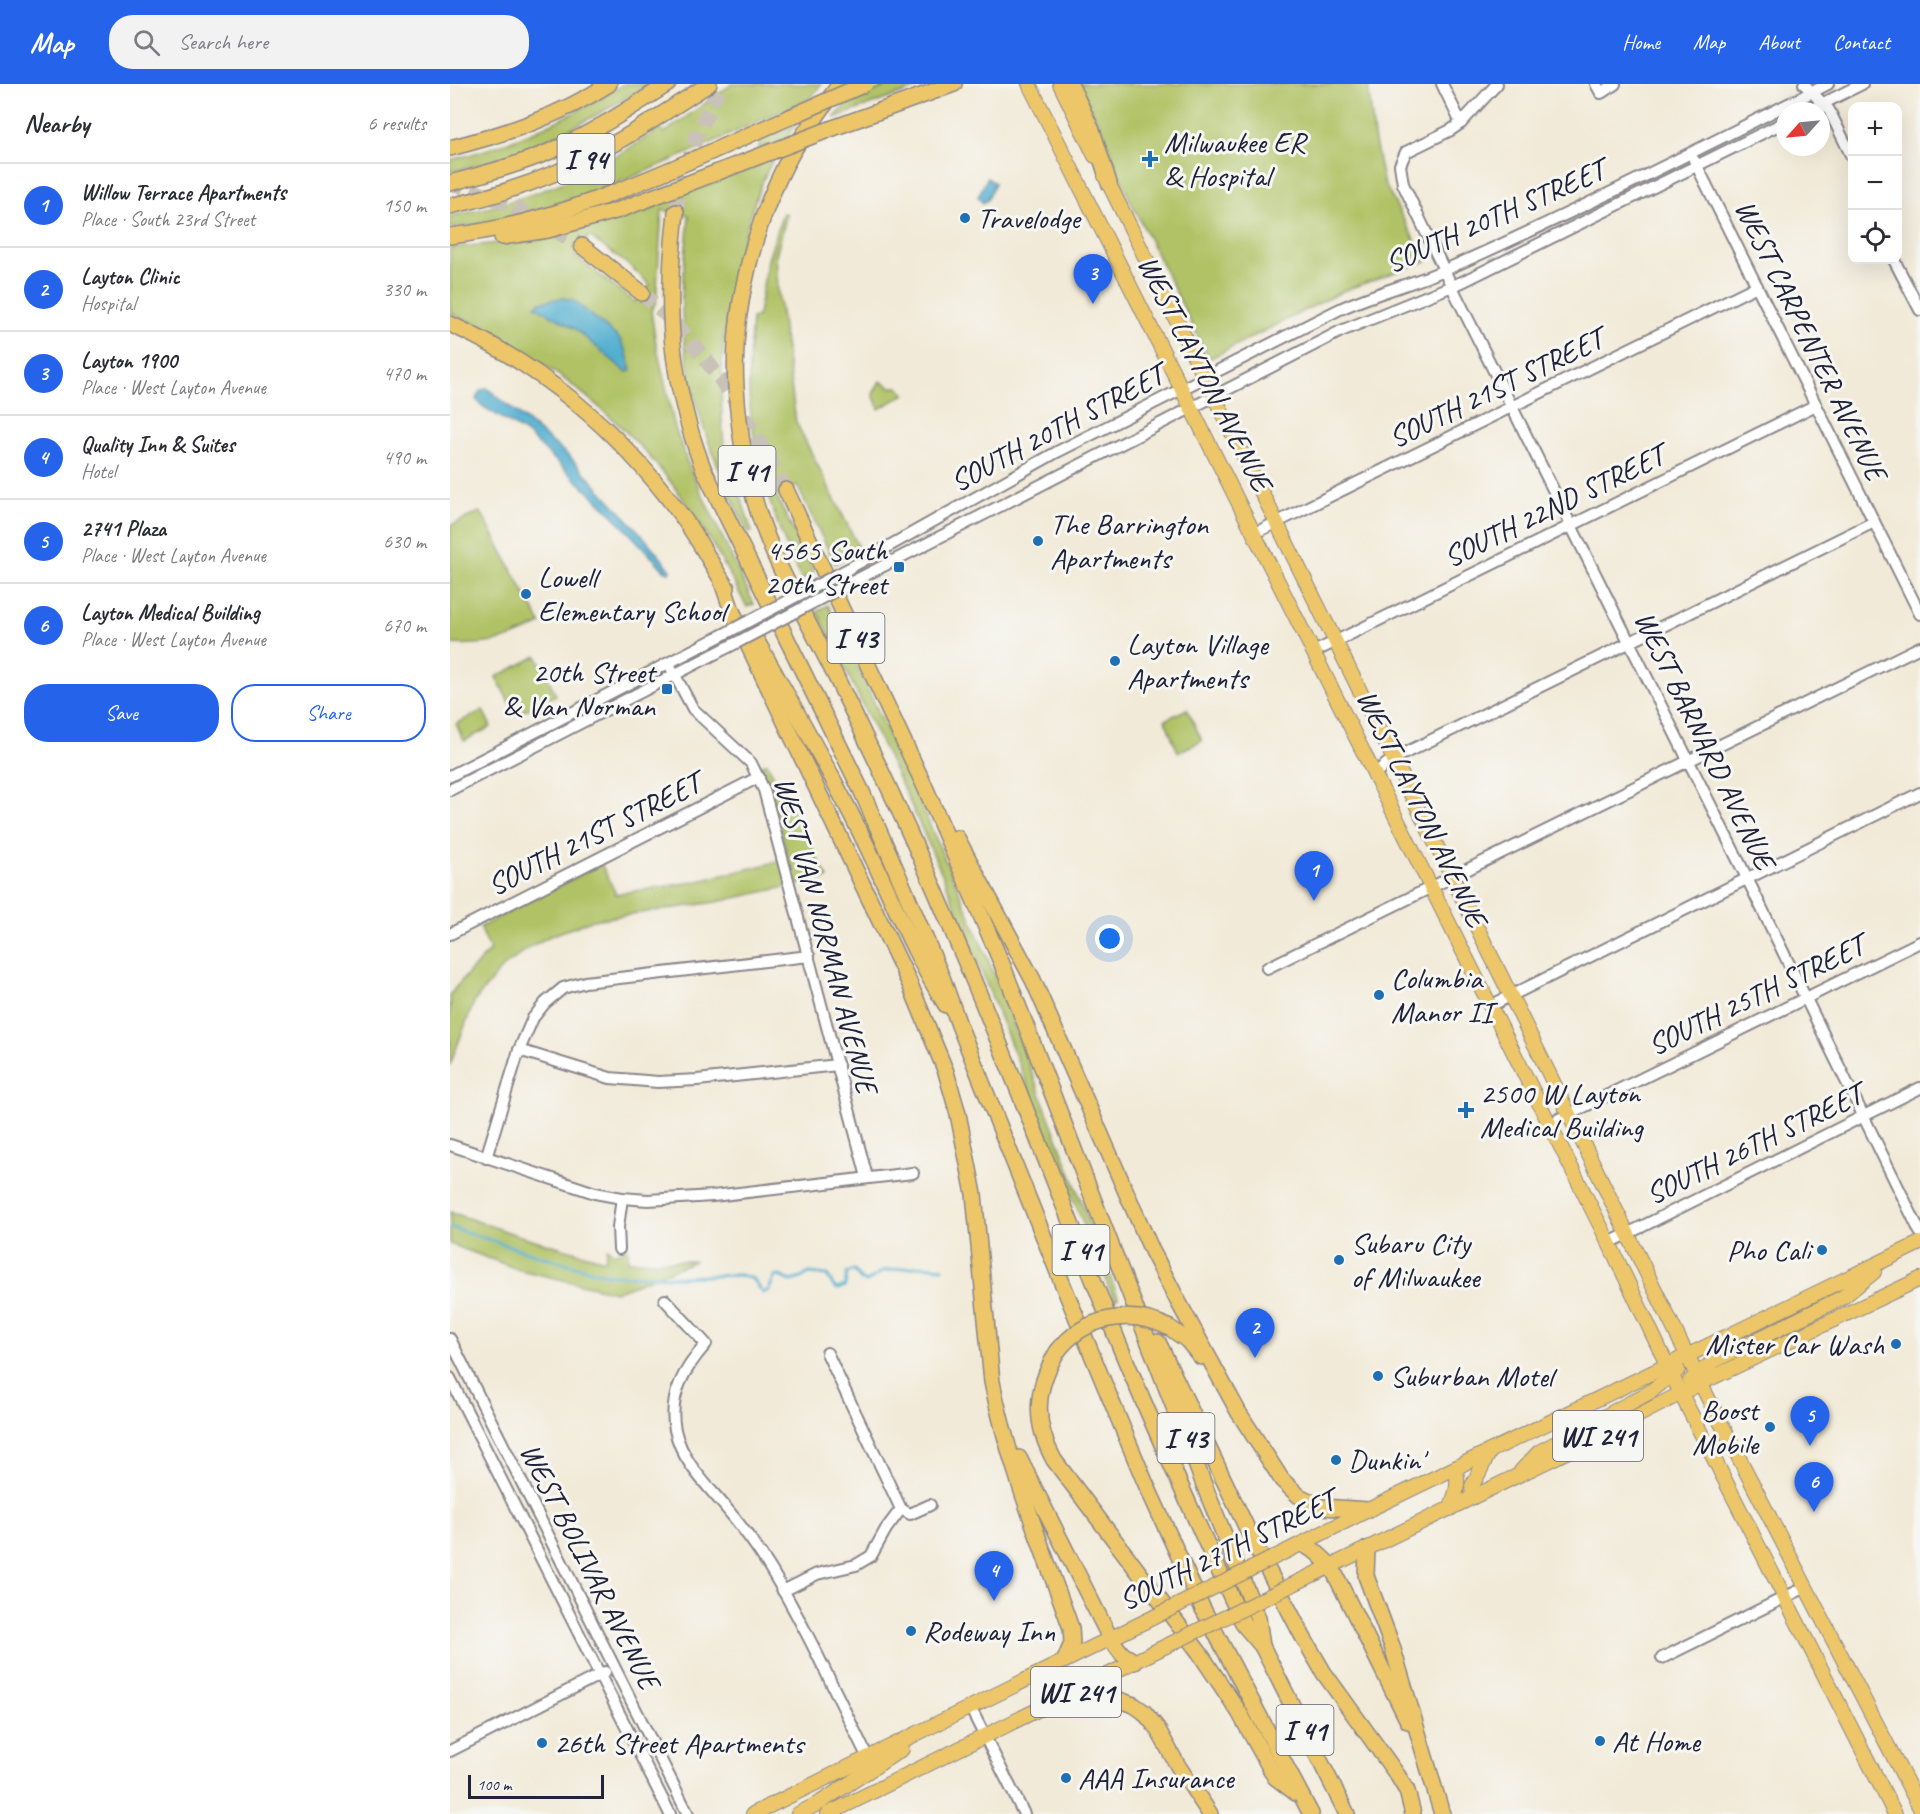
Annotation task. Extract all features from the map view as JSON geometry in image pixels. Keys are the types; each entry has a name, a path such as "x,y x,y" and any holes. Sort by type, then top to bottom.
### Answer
{"highway":[{"path":"502,133 556,107 593,84"},
{"path":"450,148 502,133 554,114 609,84"},
{"name":"I 94","path":"450,183 505,168 560,147 602,125 668,84"},
{"name":"I 94","path":"450,206 510,190 572,166 608,147 709,84"},
{"name":"I 41","path":"840,84 807,130 782,172 766,208 743,291 737,334 735,383 745,460 753,493 773,550 880,768 956,939 1119,1344 1165,1452 1244,1625 1262,1646 1347,1814"},
{"path":"456,236 536,220 579,206 865,84"},
{"path":"456,236 472,239 492,238 548,230 581,222 619,210 954,84"},
{"path":"1070,84 1092,130 1108,183"},
{"name":"I 41","path":"676,212 670,267 670,325 679,391 698,453 715,495 862,792 939,970 1079,1325 1145,1482 1202,1607 1311,1814"},
{"path":"582,246 642,293"},
{"path":"450,324 473,334 548,380 585,410 629,449 679,511 743,615 838,789 931,982 959,1024"},
{"name":"I 43","path":"786,490 924,787 1002,964 1258,1618 1262,1646"},
{"path":"722,582 732,611 909,982 946,1072 958,1114 974,1194 986,1331 997,1408 1025,1501 1071,1628 1072,1643 1065,1660"},
{"path":"924,787 936,792 963,849 1029,972 1152,1251 1224,1388"},
{"path":"1106,1231 1125,1260 1180,1388 1252,1539 1303,1637 1324,1673 1403,1784 1413,1814"},
{"path":"1302,1798 1275,1777 1239,1712 1199,1652 1050,1452 1042,1434 1040,1421 1040,1395 1045,1377 1057,1352 1080,1330 1107,1319 1146,1318 1170,1328 1193,1346 1224,1388 1282,1480 1299,1496 1322,1507 1368,1510"},
{"path":"997,1408 1011,1442 1110,1638 1122,1654 1136,1662"},
{"path":"1303,1544 1317,1552 1331,1566 1426,1762"},
{"path":"1367,1549 1366,1576 1392,1646 1422,1740 1426,1762 1442,1814"},
{"path":"1058,1701 1075,1704 1095,1697 1114,1698 1134,1705 1150,1718 1210,1814"},
{"path":"1178,1766 1200,1814"}],"main road":[{"name":"WEST LAYTON AVENUE","path":"1029,84 1609,1243 1681,1394 1895,1814"},
{"name":"WEST LAYTON AVENUE","path":"1060,84 1699,1379 1920,1808"},
{"name":"SOUTH 27TH STREET","path":"753,1814 1490,1451 1670,1371 1688,1355 1920,1243"},
{"path":"1681,1394 1699,1379 1714,1361 1843,1297 1892,1257"},
{"path":"1699,1379 1920,1279"},
{"path":"1516,1477 1539,1452 1650,1392 1670,1371"},
{"name":"SOUTH 27TH STREET","path":"828,1814 984,1735 1516,1477 1681,1394"},
{"path":"1473,1497 1472,1486 1490,1451"},
{"path":"1450,1509 1458,1490 1455,1468"},
{"path":"798,1814 864,1775 943,1720"}],"street":[{"path":"1442,84 1461,123"},
{"name":"WEST BARNARD AVENUE","path":"1497,84 1461,123 1406,152 1400,165 1402,184 1748,879 1920,1232"},
{"path":"1596,84 1601,93 1615,84"},
{"name":"SOUTH 20TH STREET","path":"450,776 669,664 848,569 1057,452 1182,388 1357,302 1444,271 1509,242 1690,152 1808,88 1828,84"},
{"path":"1826,102 1862,84"},
{"path":"1808,88 1823,102"},
{"path":"1830,112 1852,156"},
{"name":"SOUTH 20TH STREET","path":"450,790 1341,331 1451,286 1776,126"},
{"name":"WEST CARPENTER AVENUE","path":"1690,152 1920,614"},
{"path":"1896,264 1920,310"},
{"name":"SOUTH 21ST STREET","path":"1255,532 1758,286"},
{"name":"SOUTH 22ND STREET","path":"1314,652 1816,405"},
{"path":"1374,774 1393,759 1874,522"},
{"path":"908,535 915,549"},
{"path":"1267,968 1920,647"},
{"name":"WEST VAN NORMAN AVENUE","path":"669,664 693,709 744,755 759,777 769,803 867,1177"},
{"name":"SOUTH 21ST STREET","path":"450,934 759,777"},
{"path":"1490,1006 1920,793"},
{"name":"SOUTH 25TH STREET","path":"1549,1124 1920,942"},
{"path":"486,1158 519,1050 533,1018 545,1003 563,988 585,982 809,956"},
{"path":"519,1050 610,1078 648,1082 697,1080 838,1065"},
{"name":"SOUTH 26TH STREET","path":"1609,1243 1920,1088"},
{"path":"450,1145 585,1190 621,1198 681,1198 913,1173"},
{"path":"619,1249 618,1227 621,1198"},
{"path":"665,1300 706,1344 687,1368 677,1388 674,1412 675,1429 687,1460 752,1541 783,1591 868,1758"},
{"name":"WEST BOLIVAR AVENUE","path":"450,1340 688,1814"},
{"path":"827,1353 901,1509 910,1514 930,1504"},
{"path":"450,1380 467,1373"},
{"name":"WEST BOLIVAR AVENUE","path":"450,1380 670,1814"},
{"path":"783,1591 817,1574 856,1565 871,1556 886,1529 901,1509"},
{"path":"526,1530 541,1522"},
{"path":"1662,1658 1806,1587"},
{"path":"450,1750 614,1668"},
{"path":"970,1707 1024,1814"},
{"path":"654,1784 669,1776"}],"green space":[{"path":"624,84 649,84 553,137 503,157 450,172 450,160 496,147 540,129"},
{"path":"732,84 821,84 811,98 635,176 544,208 497,220 450,228 450,216 533,194 612,158 660,128 664,133"},
{"path":"892,84 928,84 834,118 849,102"},
{"path":"1079,84 1368,84 1374,137 1383,181 1426,261 1343,291 1209,359 1128,196 1100,126"},
{"path":"795,125 787,138 759,149 760,140"},
{"path":"776,155 759,190 739,254 728,311 722,368 722,426 725,454 730,454 738,489 752,532 748,533 712,452 689,371 682,299 689,215 662,210 656,302 651,311 675,428 689,467 754,604 747,607 706,533 669,480 635,441 587,397 534,358 450,313 450,248 519,241","holes":["589,236 630,266 650,285 635,302 575,256"]},
{"path":"783,213 787,214 776,255 778,291 796,422 858,546 855,552 835,564 797,485 776,495 813,571 813,574 802,580 783,538 768,495 756,450 749,394 752,318 758,316 767,263"},
{"path":"880,381 891,387 898,387 905,394 879,409 873,394"},
{"path":"479,512 541,624 518,635 497,641 450,644 450,526"},
{"path":"828,605 905,768 995,976 1118,1297 1114,1300 943,876 817,611"},
{"path":"537,656 556,695 516,715 496,677"},
{"path":"1187,709 1202,741 1178,752 1165,720"},
{"path":"483,710 491,727 464,741 456,724"},
{"path":"767,763 828,878 716,902 593,920 550,936 530,947 501,969 474,1002 450,1065 450,996 490,950 480,927 601,864 616,894 699,881 788,859 770,786 760,766"},
{"path":"450,1212 517,1235 605,1260 607,1248 614,1253 624,1251 624,1248 628,1246 628,1261 695,1261 615,1292 520,1270 450,1244"}],"water":[{"path":"987,178 995,183 987,200 983,203 978,197"},
{"path":"562,298 573,300 620,339 627,353 631,371 626,372 574,328 535,306 540,302"},
{"path":"487,388 570,457 643,536 671,570 669,572 664,570 607,509 526,433 482,406 476,399 480,391"}],"waterway":[{"path":"450,1227 596,1272 613,1275 679,1277 739,1275 753,1279 763,1293 769,1290 775,1276 791,1281 809,1273 827,1275 834,1287 838,1289 845,1286 847,1273 854,1270 860,1279 867,1282 883,1271 922,1266 943,1268"}],"tunnel":[{"path":"676,212 696,136 721,84"},
{"path":"450,182 511,205 582,246"},
{"path":"642,293 682,331 715,372 748,422 786,490"}],"place":[{"name":"Milwaukee ER & Hospital","path":"1150,159"},
{"name":"Travelodge","path":"965,218"},
{"name":"Layton 1900","path":"1093,304"},
{"name":"The Barrington Apartments","path":"1038,541"},
{"name":"4565 South 20th Street","path":"899,567"},
{"name":"Lowell Elementary School","path":"526,594"},
{"name":"Layton Village Apartments","path":"1115,661"},
{"name":"20th Street & Van Norman","path":"667,689"},
{"name":"Willow Terrace Apartments","path":"1314,901"},
{"name":"Columbia Manor II","path":"1379,995"},
{"name":"2500 W Layton Medical Building","path":"1466,1110"},
{"name":"Pho Cali","path":"1822,1250"},
{"name":"Subaru City of Milwaukee","path":"1339,1260"},
{"name":"Mister Car Wash","path":"1896,1344"},
{"name":"Layton Clinic","path":"1255,1358"},
{"name":"Suburban Motel","path":"1378,1376"},
{"name":"Boost Mobile","path":"1770,1427"},
{"name":"2741 Plaza","path":"1810,1446"},
{"name":"Dunkin'","path":"1336,1460"},
{"name":"Layton Medical Building","path":"1814,1512"},
{"name":"Quality Inn & Suites","path":"994,1601"},
{"name":"Rodeway Inn","path":"911,1631"},
{"name":"At Home","path":"1600,1741"},
{"name":"26th Street Apartments","path":"542,1743"},
{"name":"AAA Insurance","path":"1066,1778"}]}
